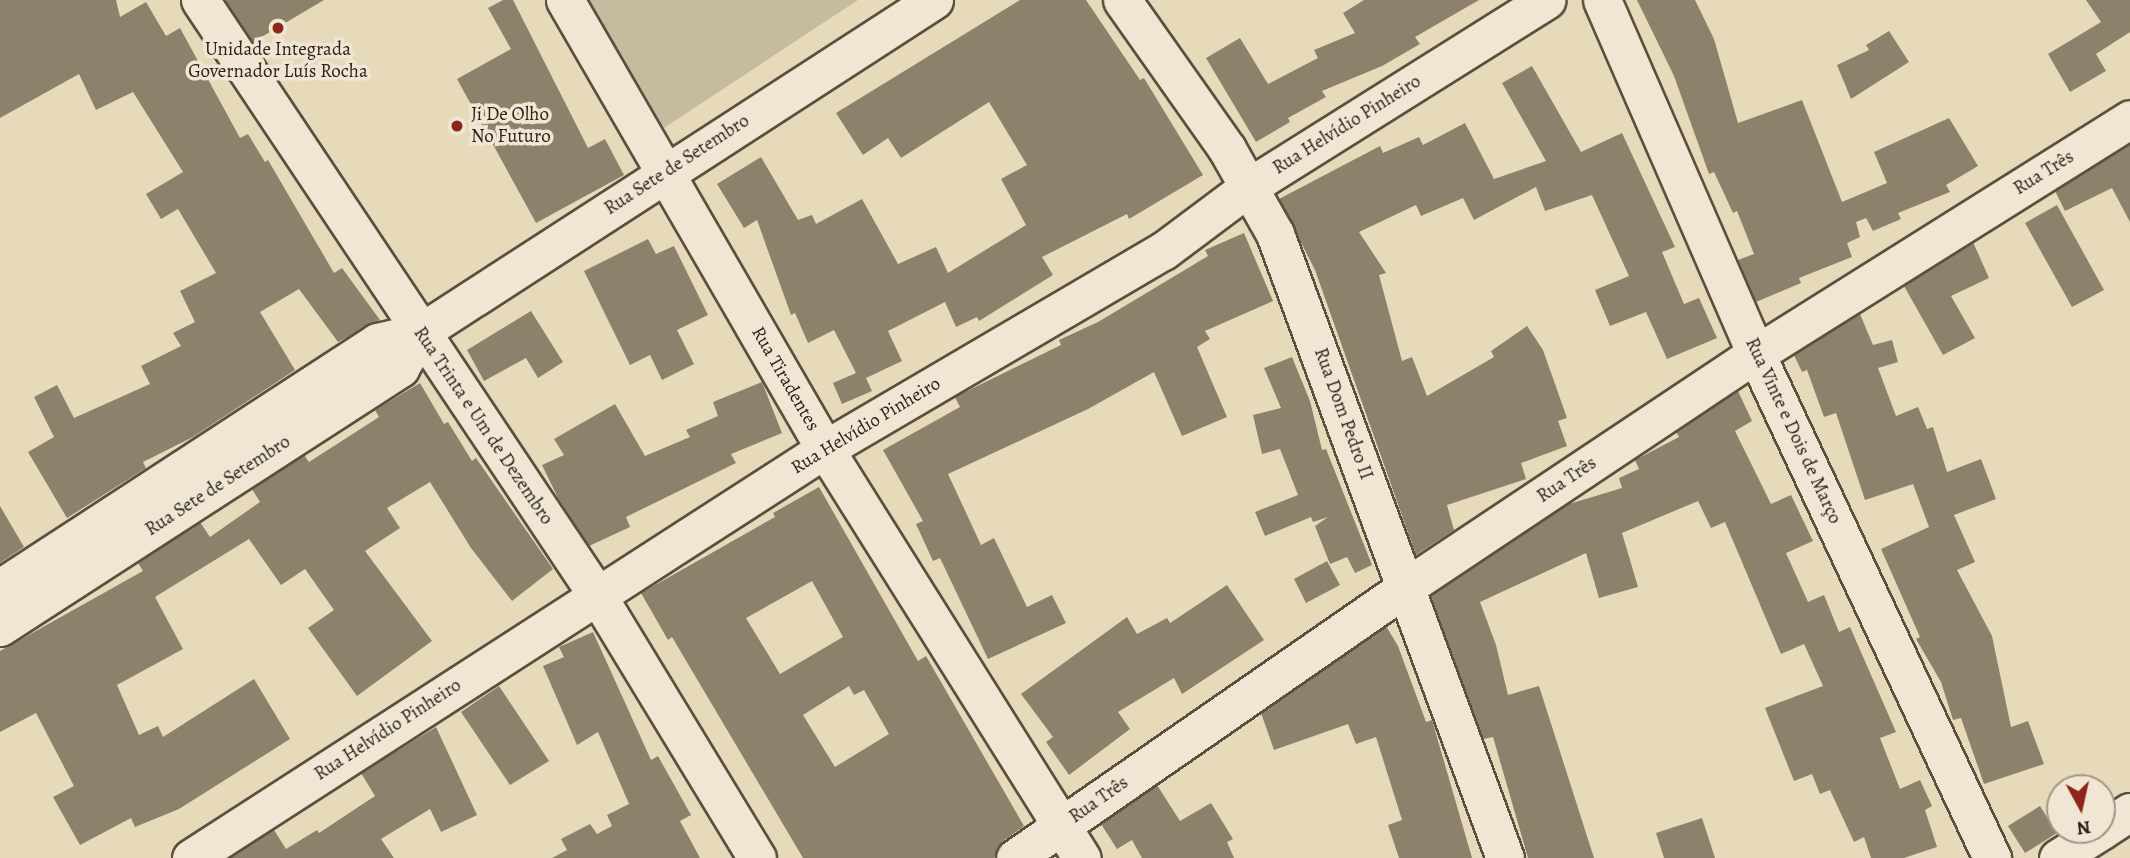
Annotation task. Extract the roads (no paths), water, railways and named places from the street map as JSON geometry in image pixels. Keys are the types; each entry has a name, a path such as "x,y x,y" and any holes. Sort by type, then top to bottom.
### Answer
{"street":[{"name":"Rua Trinta e Um de Dezembro","path":"200,0 597,595 757,858"},
{"name":"Rua Tiradentes","path":"565,0 825,449 1082,858"},
{"name":"Rua Sete de Setembro","path":"0,588 377,342 421,332 934,0"},
{"name":"Rua Dom Pedro II","path":"1122,0 1251,186 1298,290 1505,858"},
{"name":"Rua Helvídio Pinheiro","path":"191,858 825,449 1163,251 1251,186 1546,0"},
{"name":"Rua Vinte e Dois de Março","path":"1602,0 1756,354 1992,858"},
{"name":"Rua Três","path":"1015,858 1406,587 1756,354 2130,119"},
{"name":"Rua Sete de Setembro","path":"0,626 400,368 421,332"},
{"path":"2058,858 2080,844"}],"place":[{"name":"Unidade Integrada Governador Luís Rocha","path":"278,28"},
{"name":"Ji De Olho No Futuro","path":"457,126"}]}
